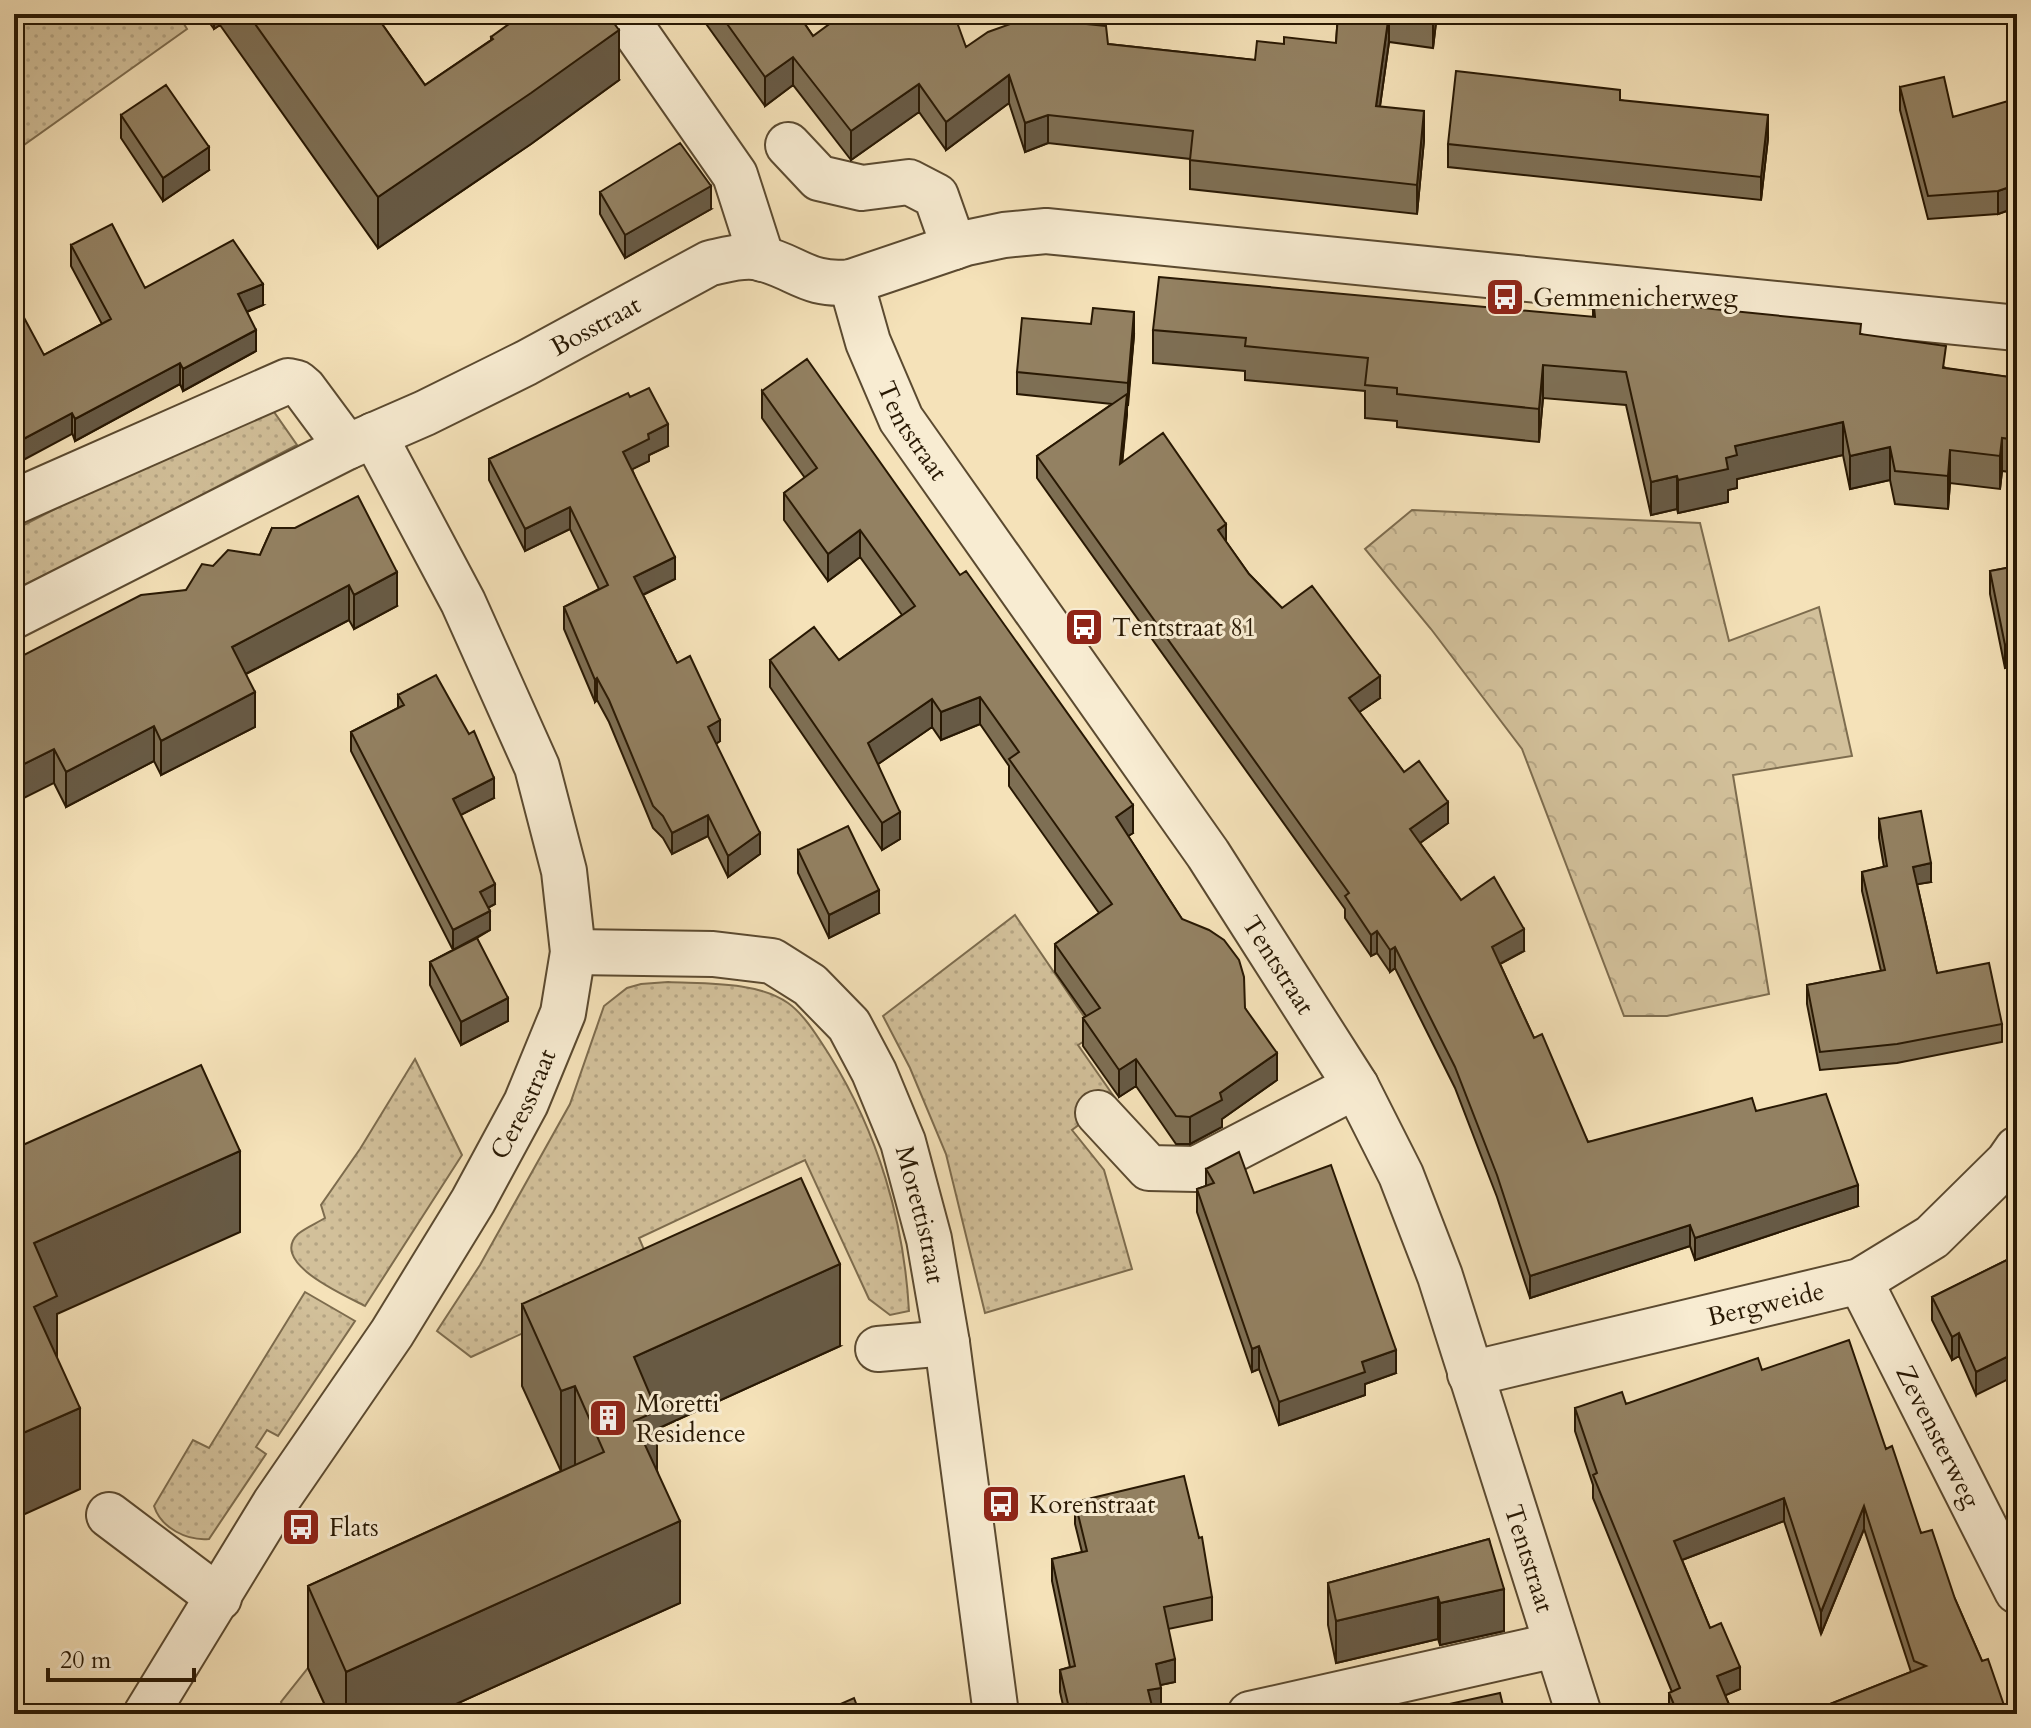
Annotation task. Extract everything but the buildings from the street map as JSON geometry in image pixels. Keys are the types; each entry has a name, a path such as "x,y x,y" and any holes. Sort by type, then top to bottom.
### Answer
{"street":[{"path":"623,14 735,175 762,259"},
{"path":"788,145 819,178 862,188 909,182 936,196 954,247"},
{"path":"851,282 954,247 1004,235 1046,231 2017,328"},
{"name":"Bosstraat","path":"14,616 361,441 526,363 710,263 737,257 762,259 809,280 831,285 851,282"},
{"name":"Tentstraat","path":"851,282 868,342 901,419 1208,854 1356,1086 1401,1175 1440,1276 1579,1714"},
{"path":"14,502 288,381 297,383 361,441"},
{"name":"Ceresstraat","path":"146,1714 275,1503 392,1333 473,1201 531,1090 563,1013 573,952 564,871 537,767 463,602 361,441"},
{"name":"Morettistraat","path":"573,952 713,954 772,961 810,985 849,1025 874,1072 903,1142 929,1239 947,1343 996,1714"},
{"path":"1098,1113 1149,1168 1196,1169 1356,1086"},
{"name":"Bergweide","path":"1470,1374 1860,1281 1932,1237 2008,1162 2017,1149"},
{"name":"Zevensterweg","path":"1860,1281 2017,1591"},
{"path":"878,1349 947,1343"},
{"path":"109,1515 219,1598"},
{"path":"1250,1714 1556,1645"}],"green space":[{"path":"14,14 178,14 187,29 14,152"},
{"path":"252,408 274,412 297,445 14,590 14,530"},
{"path":"1412,510 1700,523 1729,641 1819,607 1852,756 1733,775 1769,994 1667,1016 1624,1016 1522,749 1431,629 1365,549"},
{"path":"1015,915 1096,1034 1078,1045 1115,1098 1072,1130 1104,1170 1132,1269 985,1313 946,1154 910,1068 883,1016"},
{"path":"668,982 730,985 761,991 788,1003 811,1028 847,1085 875,1147 901,1244 909,1311 890,1315 869,1299 805,1160 639,1238 654,1273 471,1357 437,1331 480,1265 570,1104 604,1006 627,988"},
{"path":"415,1059 462,1155 365,1306 301,1267 293,1256 292,1245 298,1234 325,1218 321,1205 360,1149"},
{"path":"305,1292 355,1321 278,1436 267,1430 256,1447 266,1454 209,1539 192,1538 176,1532 162,1521 154,1506 193,1440 209,1448"},
{"path":"308,1668 329,1714 286,1714 281,1702"}],"place":[{"name":"Gemmenicherweg","path":"1505,297"},
{"name":"Tentstraat 81","path":"1084,627"},
{"name":"Moretti Residence","path":"608,1418"},
{"name":"Korenstraat","path":"1001,1504"},
{"name":"Flats","path":"301,1527"}]}
